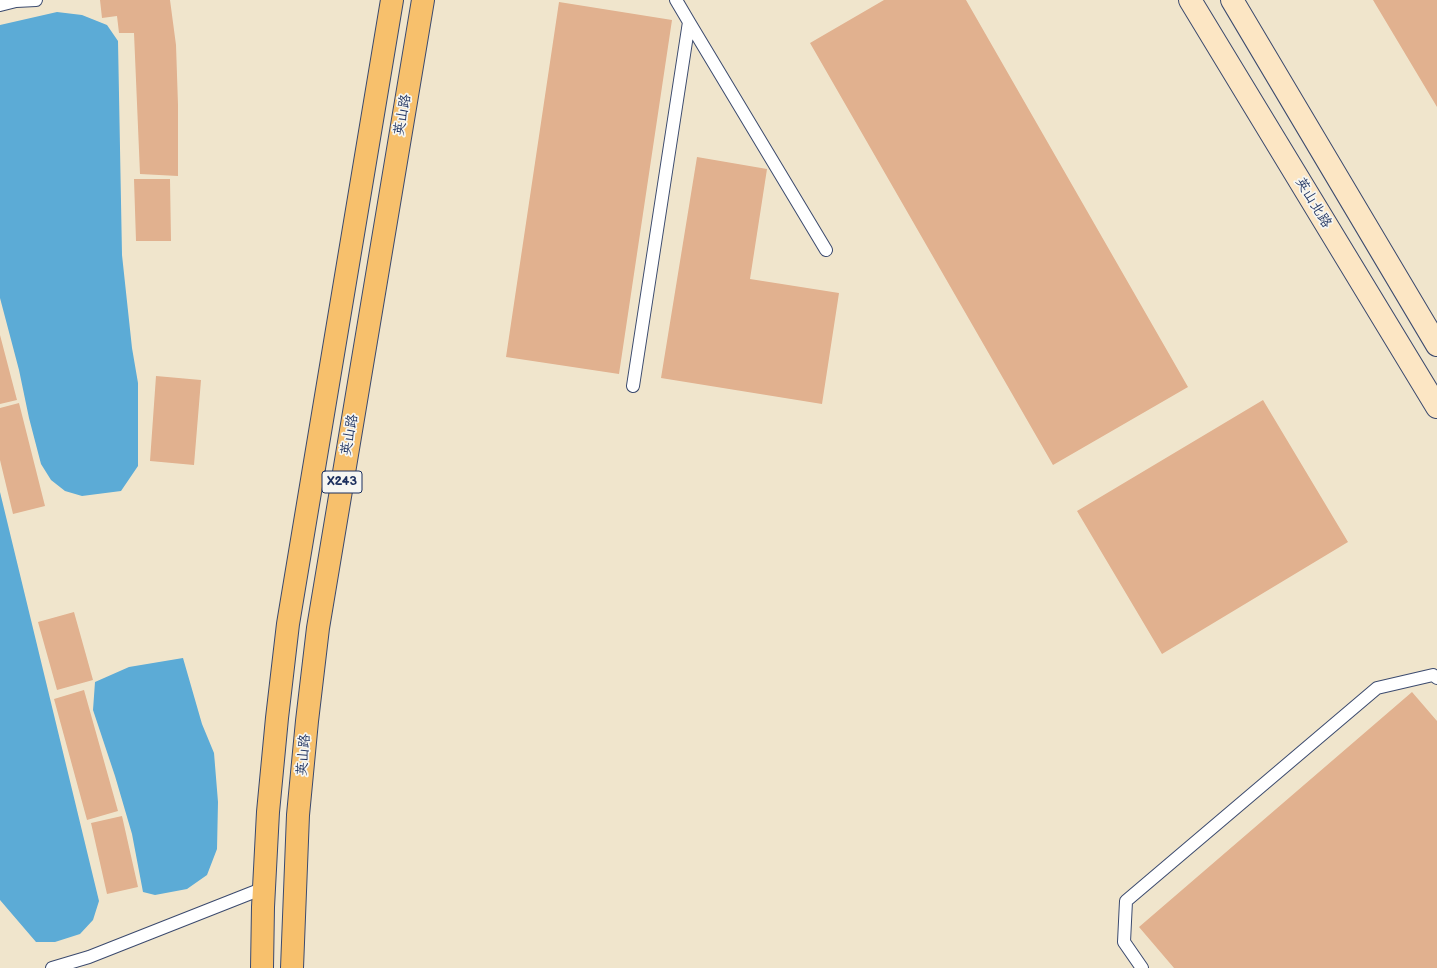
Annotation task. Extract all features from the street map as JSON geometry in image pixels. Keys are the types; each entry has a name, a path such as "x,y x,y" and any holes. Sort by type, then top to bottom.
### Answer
{"main road":[{"name":"X243","path":"262,968 268,812 276,718 288,624 392,0"},
{"name":"英山路","path":"292,968 298,815 318,628 423,0"},
{"name":"英山北路","path":"1190,0 1437,407"},
{"path":"1232,0 1437,345"}],"lane":[{"path":"0,5 16,1 36,0"},
{"path":"676,0 826,250"},
{"path":"633,386 689,22"},
{"path":"1142,968 1124,942 1126,901 1377,688 1433,675 1437,678"},
{"path":"52,968 89,957 264,888"}],"water":[{"path":"57,12 82,15 107,25 118,41 122,255 132,348 138,383 138,466 121,491 82,496 65,491 51,480 41,464 0,298 0,25"},
{"path":"0,492 99,901 93,920 80,934 55,942 36,942 0,900"},
{"path":"183,658 202,724 214,753 218,802 217,849 207,875 187,889 155,895 143,892 132,834 93,710 95,682 129,667"}],"building":[{"path":"100,0 170,0 176,45 178,176 140,174 134,33 119,33 117,16 102,18"},
{"path":"884,0 966,0 1188,387 1053,465 810,43"},
{"path":"1373,0 1437,0 1437,107"},
{"path":"559,2 672,20 619,374 506,357"},
{"path":"697,157 767,169 750,279 839,293 822,404 661,378"},
{"path":"134,179 170,179 171,241 136,241"},
{"path":"0,335 17,400 0,404"},
{"path":"156,376 201,380 194,465 150,461"},
{"path":"1263,400 1348,542 1162,654 1077,511"},
{"path":"19,403 45,506 13,514 0,460 0,408"},
{"path":"74,612 93,680 57,690 38,622"},
{"path":"84,690 118,811 87,820 54,699"},
{"path":"1412,692 1437,721 1437,968 1174,968 1139,927"},
{"path":"122,816 138,887 107,894 91,823"}]}
